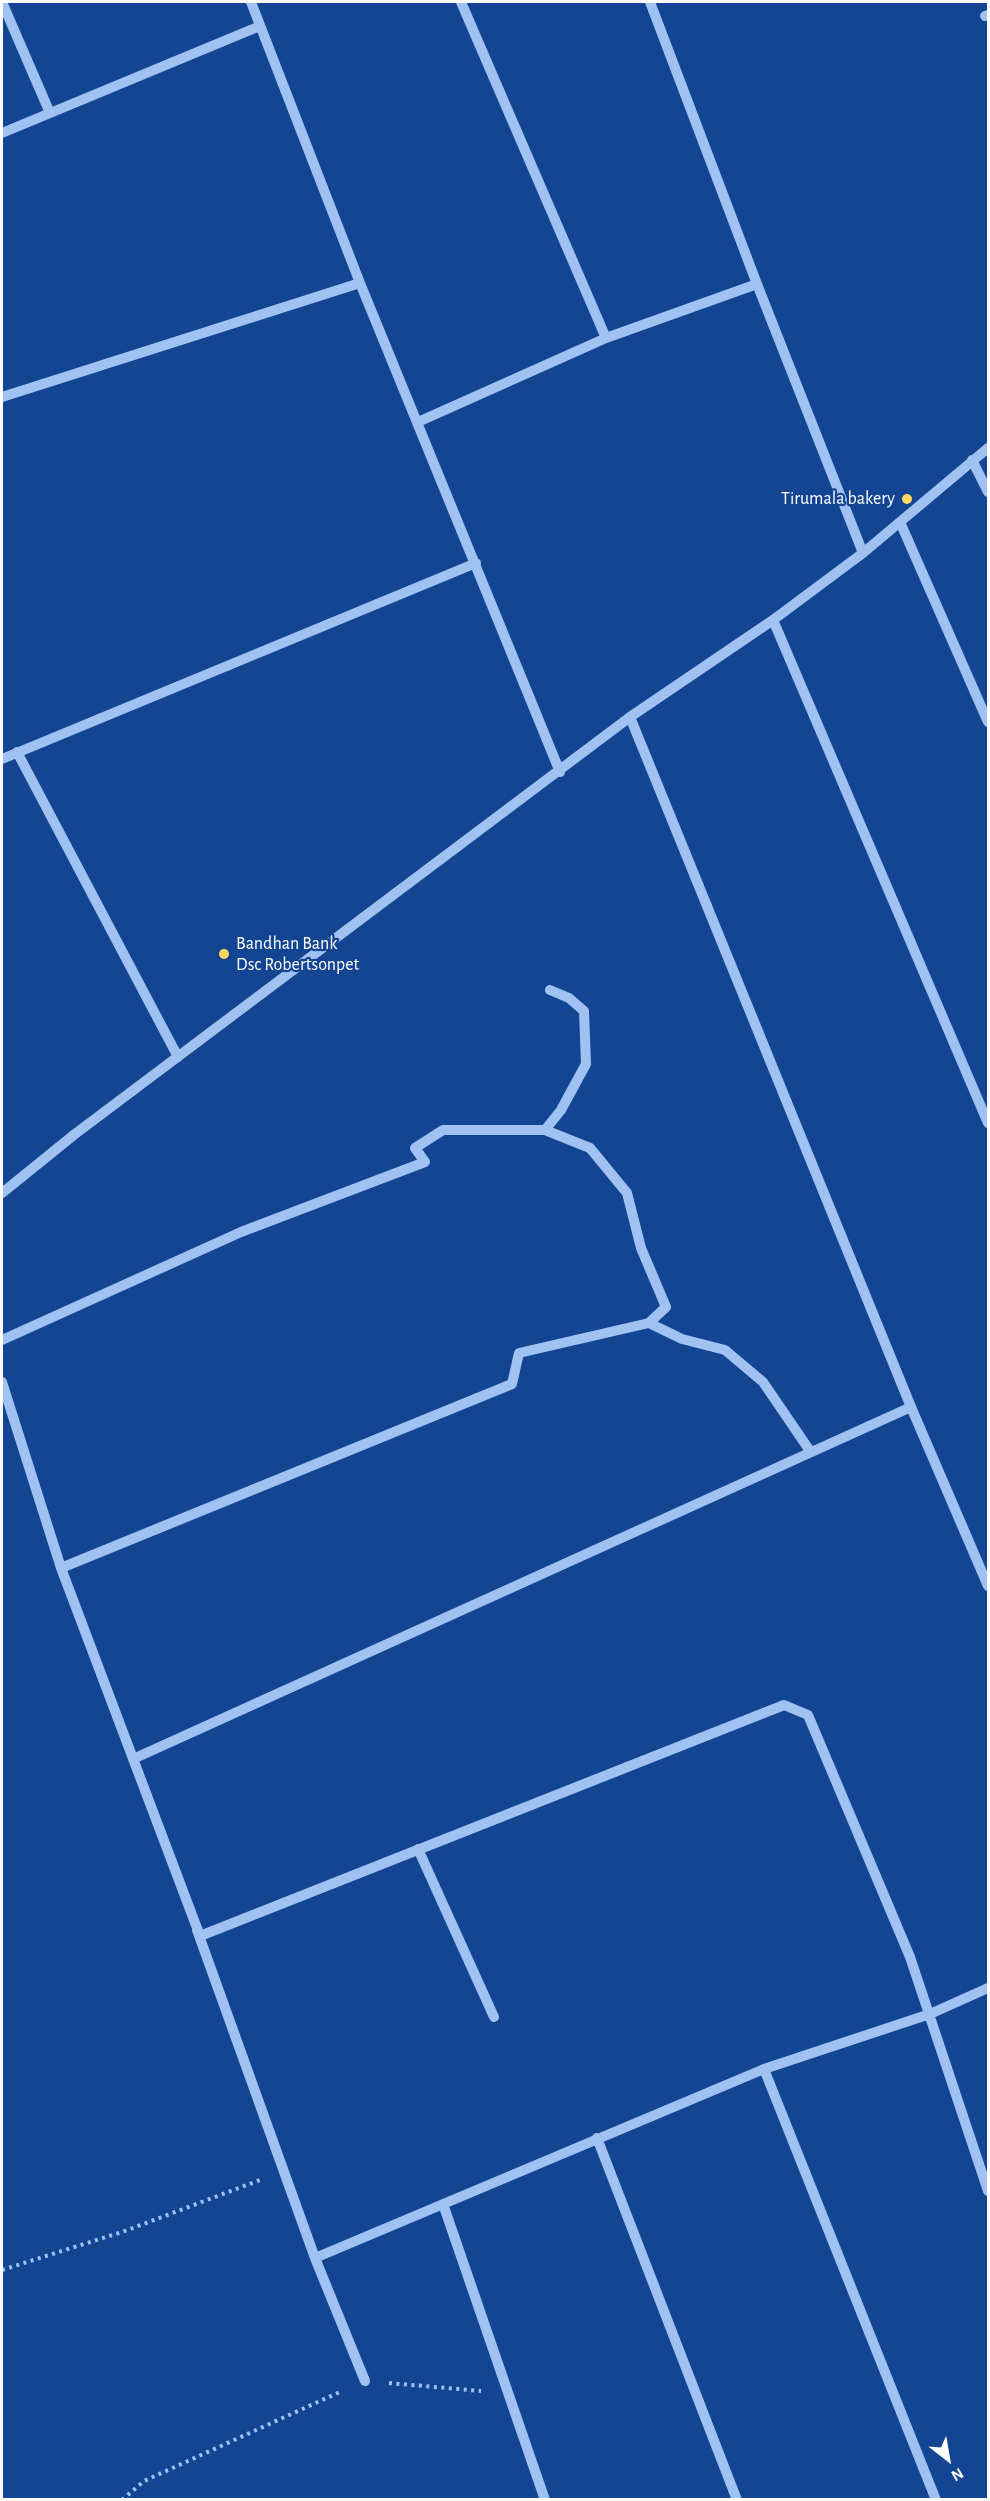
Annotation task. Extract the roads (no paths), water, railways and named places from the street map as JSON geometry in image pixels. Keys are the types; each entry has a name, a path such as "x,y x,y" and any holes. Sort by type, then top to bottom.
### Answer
{"street":[{"path":"2,2 50,113"},
{"path":"251,2 360,283 560,772"},
{"path":"460,2 606,338"},
{"path":"650,2 757,284 863,553"},
{"path":"2,133 260,26"},
{"path":"2,397 360,283"},
{"path":"417,422 606,338 757,284"},
{"path":"2,1193 178,1057 560,772 630,717 773,620 863,553 988,448"},
{"path":"972,460 988,492"},
{"path":"900,522 988,722"},
{"path":"2,759 476,563"},
{"path":"773,620 988,1123"},
{"path":"630,717 911,1407 988,1586"},
{"path":"17,753 178,1057"},
{"path":"545,1130 561,1110 586,1064 584,1011 570,998 550,990"},
{"path":"2,1340 241,1232 425,1162 415,1148 443,1130 545,1130 590,1148 627,1193 641,1248 666,1307 649,1323 519,1353 512,1384 61,1568"},
{"path":"649,1323 682,1339 725,1350 763,1382 810,1451"},
{"path":"2,1382 61,1568 193,1919 315,2258 364,2381"},
{"path":"133,1759 911,1407"},
{"path":"193,1919 200,1936 784,1705 808,1715 910,1957 988,2191"},
{"path":"418,1849 494,2017"},
{"path":"315,2258 764,2069 930,2014 988,1988"},
{"path":"764,2069 936,2499"},
{"path":"597,2138 737,2499"},
{"path":"443,2204 545,2499"}],"place":[{"name":"Tirumala bakery","path":"907,499"},
{"name":"Bandhan Bank Dsc Robertsonpet","path":"224,954"}]}
